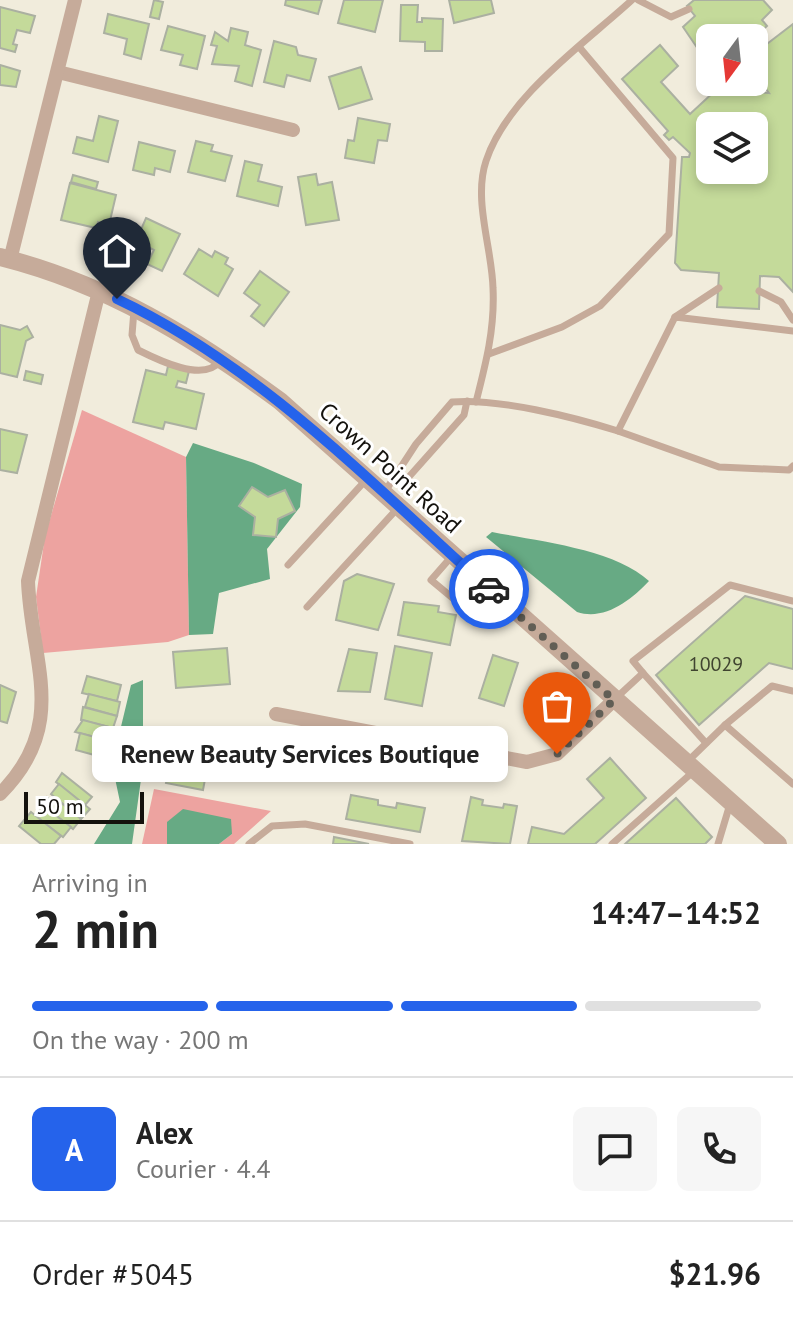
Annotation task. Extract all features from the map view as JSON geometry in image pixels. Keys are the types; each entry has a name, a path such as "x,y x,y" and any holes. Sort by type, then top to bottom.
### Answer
{"street":[{"path":"5,258 58,72 75,0"},
{"path":"58,72 293,130"},
{"name":"Crown Point Road","path":"5,258 99,291 135,308 222,358 280,401 367,479 389,488 399,508 778,844"},
{"path":"0,794 26,761 42,718 43,675 29,610 28,581 99,291"},
{"path":"276,714 527,762 557,754 614,700"}],"lane":[{"path":"476,402 489,354 493,285 486,233 485,163 493,144 532,88 635,0 671,17 689,9"},
{"path":"489,354 562,327 600,306 669,234 673,158 580,48"},
{"path":"618,431 675,317 719,288"},
{"path":"759,291 781,302 793,320"},
{"path":"135,308 132,335 138,350 203,372 215,367 222,358"},
{"path":"675,317 793,331"},
{"path":"389,488 397,469 452,402 467,401 583,420 719,467 789,470 793,466"},
{"path":"389,488 407,479 464,415 467,401"},
{"path":"288,565 367,479"},
{"path":"307,607 399,508"},
{"path":"452,556 431,580 473,615 494,593"},
{"path":"706,743 633,661 730,585 793,601"},
{"path":"614,700 643,673"},
{"path":"612,844 690,768 706,743 725,725 772,686 793,691"},
{"path":"725,725 793,784"},
{"path":"718,844 731,802"},
{"path":"249,844 272,826 305,824 410,844"}],"shaded area":[{"path":"82,410 186,457 189,635 168,642 43,653 36,597 45,536"},
{"path":"193,443 254,463 302,484 300,507 267,549 270,579 219,593 213,634 189,635 186,457"},
{"path":"492,532 596,554 634,570 649,581 617,607 598,614 577,612 486,537"},
{"path":"143,680 143,765 132,844 94,844 120,802 112,764 131,685"},
{"path":"154,789 271,811 234,844 219,844 232,834 167,822 167,844 142,844"},
{"path":"183,809 231,819 232,834 219,844 167,844 167,822"}],"building":[{"path":"154,0 163,2 159,19 150,17"},
{"path":"286,0 322,0 318,14 285,5"},
{"path":"344,0 383,0 375,32 338,23"},
{"path":"449,0 491,0 494,13 454,23"},
{"path":"694,0 763,0 772,10 762,20 765,24 696,24 696,46 683,27 695,16 687,6"},
{"path":"401,5 418,5 417,22 422,22 422,18 443,19 442,51 425,51 425,42 400,41"},
{"path":"0,7 35,16 30,33 17,30 13,44 17,45 15,52 0,48"},
{"path":"108,14 149,24 141,59 124,54 127,39 104,33"},
{"path":"793,24 793,292 779,277 760,276 759,309 717,307 719,273 681,270 675,263 682,157 689,157 690,153 673,137 669,140 664,135 668,131 622,79 660,45 678,66 661,82 690,114 709,96 768,96 768,43"},
{"path":"168,26 205,36 197,69 180,65 183,55 161,50"},
{"path":"231,28 248,32 245,45 261,50 252,86 235,81 239,66 212,64 217,46 211,45 215,32 228,41"},
{"path":"274,41 296,47 298,55 316,59 310,81 287,75 284,87 264,82"},
{"path":"0,65 20,71 16,87 0,85"},
{"path":"361,67 372,99 339,109 329,77"},
{"path":"99,116 118,121 108,162 73,153 77,137 93,141"},
{"path":"358,118 390,124 387,141 378,140 374,163 345,158 348,140 354,141"},
{"path":"196,141 213,145 211,151 232,156 225,181 188,172"},
{"path":"139,142 175,151 170,172 155,168 154,175 133,170"},
{"path":"245,161 262,165 258,181 282,187 278,206 237,196"},
{"path":"316,174 318,185 332,182 339,220 306,225 298,177"},
{"path":"73,175 98,182 96,189 71,182"},
{"path":"70,183 116,195 109,225 98,222 96,228 61,220"},
{"path":"146,218 180,234 162,271 147,264 154,250 136,241"},
{"path":"199,249 212,257 215,251 228,258 225,264 233,269 218,296 184,274"},
{"path":"260,271 289,292 264,326 251,316 260,305 244,293"},
{"path":"0,325 20,330 27,326 33,337 26,341 17,377 0,373"},
{"path":"168,366 189,371 186,383 178,381 176,387 204,394 196,429 165,422 163,429 133,422 146,370 166,375"},
{"path":"26,371 43,375 41,384 24,380"},
{"path":"0,429 27,435 17,473 0,470"},
{"path":"252,487 268,497 285,490 295,511 278,519 276,537 253,535 255,517 239,506"},
{"path":"357,574 394,584 378,630 336,620 344,581"},
{"path":"745,596 793,609 793,669 769,663 699,725 656,675"},
{"path":"404,602 439,606 438,612 456,615 450,645 398,635"},
{"path":"395,646 432,653 422,706 385,699"},
{"path":"227,648 230,684 176,688 173,652"},
{"path":"349,649 377,653 370,692 338,691"},
{"path":"493,655 518,663 504,706 479,698"},
{"path":"87,676 121,685 117,701 82,693"},
{"path":"0,685 16,692 7,723 0,721"},
{"path":"89,694 120,702 117,716 85,707"},
{"path":"83,707 117,716 113,728 81,720"},
{"path":"83,720 113,728 110,741 75,732"},
{"path":"177,729 213,736 203,790 166,783"},
{"path":"80,733 113,742 109,759 76,750"},
{"path":"610,758 646,798 595,844 528,844 532,827 564,834 604,798 587,779"},
{"path":"62,773 92,797 85,805 56,782"},
{"path":"59,784 90,809 81,819 51,794"},
{"path":"351,795 378,800 378,805 396,808 397,803 425,808 420,832 346,819"},
{"path":"47,797 52,801 54,797 81,819 73,829 41,804"},
{"path":"471,797 483,800 482,805 517,806 510,844 462,841"},
{"path":"676,798 712,837 705,844 625,844"},
{"path":"41,804 71,827 63,837 36,817"},
{"path":"31,812 61,836 54,844 41,844 19,826"},
{"path":"334,837 369,844 333,844"}],"way so far":[{"path":"489,589 614,700 557,754"}],"place":[{"name":"Renew Beauty Services Boutique","path":"557,754"}],"route":[{"path":"117,299 172,327 280,401 489,589"}]}
